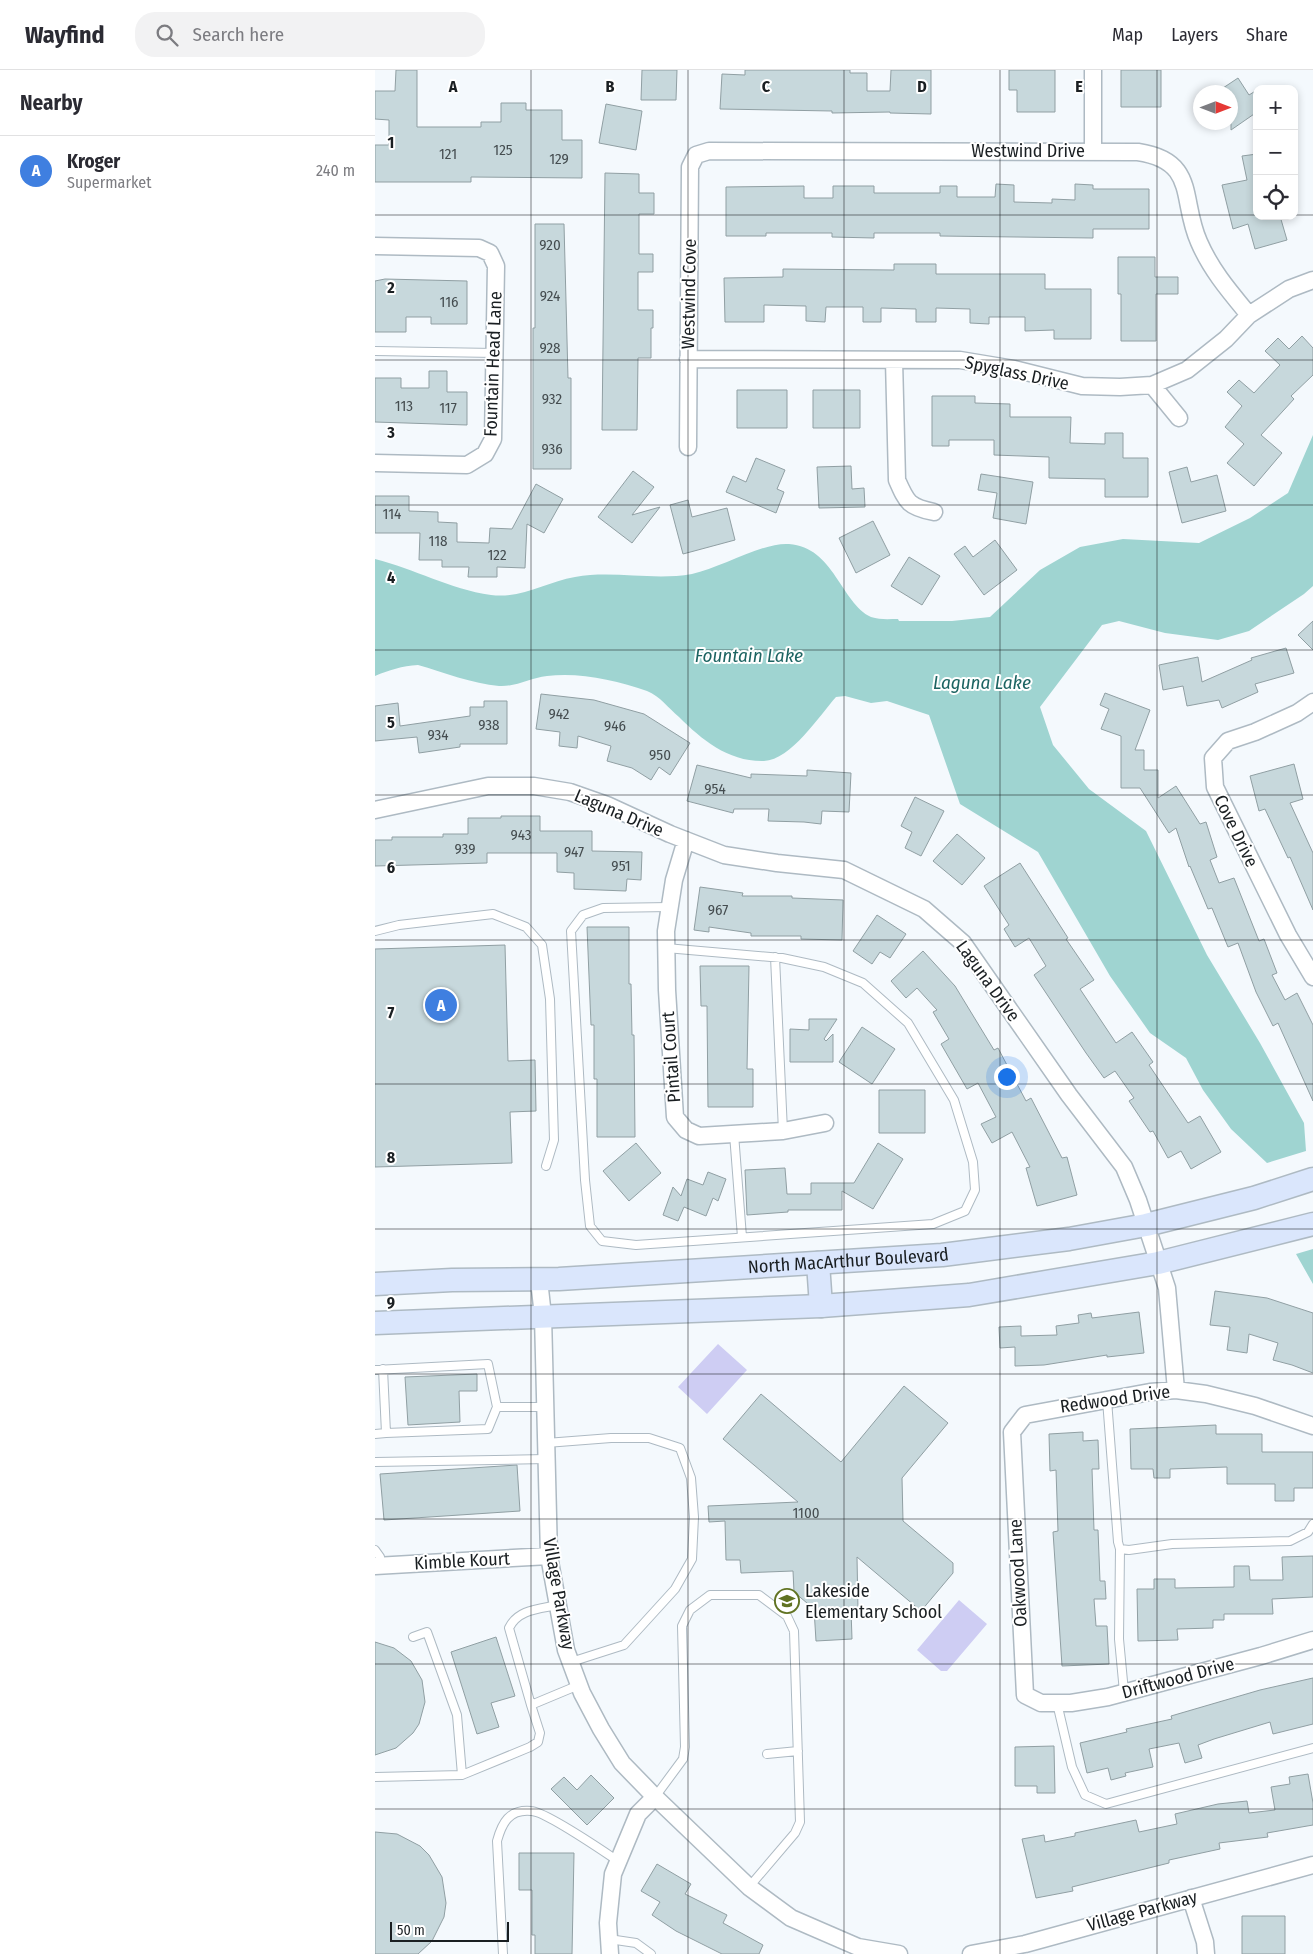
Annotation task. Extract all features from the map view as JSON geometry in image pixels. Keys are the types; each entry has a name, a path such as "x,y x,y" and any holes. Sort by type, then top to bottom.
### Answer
{"main road":[{"name":"North MacArthur Boulevard","path":"375,1284 452,1280 539,1280 952,1254 1069,1239 1146,1225 1254,1198 1313,1179"},
{"path":"375,1322 821,1306 969,1294 1158,1262 1313,1224"},
{"path":"818,1263 821,1306"}],"street":[{"path":"1093,70 1093,152"},
{"name":"Westwind Drive","path":"709,151 1138,152 1152,154 1175,167 1183,179 1187,191 1188,207 1199,242 1219,279 1249,315"},
{"name":"Westwind Cove","path":"687,447 690,167 696,156 709,151"},
{"name":"Fountain Head Lane","path":"375,246 479,248 490,254 496,266 493,438 485,454 467,465 375,463"},
{"name":"Spyglass Drive","path":"688,360 960,360 1014,369 1082,386 1120,388 1152,385 1187,370 1226,340 1249,315 1289,289 1313,280"},
{"path":"894,360 897,480 905,497 916,508 934,512"},
{"path":"1152,385 1179,418"},
{"name":"Cove Drive","path":"1313,702 1297,712 1255,732 1228,740 1213,758 1215,787 1288,935 1313,977"},
{"name":"Laguna Drive","path":"375,810 488,786 534,786 571,792 607,804 724,855 844,870 924,909 963,943 1069,1095 1124,1167 1138,1200 1167,1288 1176,1390"},
{"name":"Pintail Court","path":"686,840 673,880 666,930 667,990 675,1116 686,1130 699,1136 783,1131 825,1122"},
{"name":"Village Parkway","path":"539,1280 543,1316 549,1556 566,1650 579,1685 601,1728 622,1762 655,1797 749,1887 791,1918 858,1947 899,1954"},
{"name":"Redwood Drive","path":"1011,1432 1025,1414 1176,1390 1206,1394 1255,1406 1313,1426"},
{"name":"Oakwood Lane","path":"1011,1432 1025,1695 1049,1703"},
{"name":"Kimble Kourt","path":"378,1566 549,1556"},
{"name":"Driftwood Drive","path":"1049,1703 1071,1702 1124,1692 1261,1656 1313,1640"},
{"path":"609,1946 613,1874 639,1814 655,1797"},
{"name":"Village Parkway","path":"971,1954 1025,1944 1313,1865"},
{"path":"1191,1898 1207,1954"}],"lane":[{"path":"375,351 495,353"},
{"path":"667,948 775,957 824,967 863,982 908,1023 954,1100 973,1162 975,1190 965,1211 933,1224 636,1245 602,1241 590,1226 585,1180 571,931 583,915 603,908 670,907"},
{"path":"375,931 399,925 493,914 526,927 542,945 550,999 554,1140 546,1166"},
{"path":"775,957 783,1131"},
{"path":"734,1134 742,1237"},
{"path":"375,1434 488,1429 497,1407 489,1364 379,1369 386,1433"},
{"path":"1107,1400 1120,1549 1119,1639 1124,1692"},
{"path":"497,1407 545,1407"},
{"path":"375,1462 546,1451 611,1438 649,1438 680,1448 691,1478 694,1516 692,1559 675,1589 624,1645 571,1662"},
{"path":"1120,1549 1129,1550 1171,1544 1291,1541 1308,1532 1313,1524"},
{"path":"375,1550 380,1557 378,1566"},
{"path":"655,1797 683,1759 685,1747 682,1626 690,1610 711,1595 759,1595 787,1616 793,1630 800,1822 795,1833 749,1887"},
{"path":"375,1777 462,1775 538,1742 540,1733 509,1628 513,1621 523,1613 558,1605"},
{"path":"413,1636 427,1632 457,1715 462,1775"},
{"path":"531,1704 579,1685"},
{"path":"1049,1703 1072,1767 1085,1794 1106,1804 1313,1748"},
{"path":"767,1754 798,1751"},
{"path":"503,1954 497,1841 501,1826 512,1814 531,1810 553,1820 619,1861"},
{"path":"609,1946 636,1943 651,1954"}],"shaded area":[{"path":"718,1344 747,1370 707,1414 678,1387"},
{"path":"959,1600 987,1624 947,1671 941,1671 917,1650"}],"water":[{"path":"1313,435 1313,586 1249,631 1218,640 1165,633 1119,621 1102,625 1040,707 1053,745 1089,789 1146,831 1207,955 1260,1043 1304,1123 1306,1151 1267,1163 1231,1129 1203,1090 1186,1058 1150,1033 1110,976 1038,852 960,804 929,715 887,701 871,703 845,696 836,697 804,736 794,745 774,759 764,761 739,758 728,754 697,734 652,693 610,680 585,676 559,675 499,686 469,680 418,665 407,666 375,676 375,559 446,584 476,592 502,596 513,595 564,579 589,575 677,576 692,574 767,547 789,544 804,547 817,555 836,576 852,600 871,617 898,619 899,621 952,621 990,617 1040,570 1080,547 1123,539 1199,543 1250,518 1288,493"},
{"path":"1313,1249 1313,1284 1296,1254"}],"building":[{"path":"396,70 417,70 417,127 481,127 481,122 501,122 501,103 526,103 526,110 562,110 562,140 582,140 582,178 471,177 471,182 375,182 375,145 389,145 389,120 375,119 375,91 395,91"},
{"path":"642,70 677,70 676,100 641,100"},
{"path":"745,70 850,70 850,73 867,73 867,91 890,91 891,70 931,70 931,114 720,109 722,74 745,75"},
{"path":"1009,70 1055,70 1055,112 1017,112 1017,90 1009,90"},
{"path":"1121,70 1161,70 1161,107 1121,107"},
{"path":"1238,78 1249,95 1253,92 1253,115 1238,125 1238,85 1228,85"},
{"path":"606,104 642,111 636,150 599,143"},
{"path":"1253,155 1253,220 1281,220 1287,240 1255,249 1248,224 1233,229 1222,185 1247,180 1242,156"},
{"path":"605,173 639,174 639,193 654,193 654,214 639,214 639,254 653,254 653,272 638,272 638,310 653,310 653,328 651,328 651,358 638,358 637,430 602,430"},
{"path":"996,184 1014,185 1014,202 1052,203 1052,199 1075,200 1075,184 1093,185 1093,189 1149,189 1149,229 1093,229 1093,238 940,236 940,233 874,233 874,238 832,237 832,233 766,233 766,236 726,236 726,187 804,186 804,198 833,198 833,186 874,186 874,193 940,193 940,186 957,186 957,197 995,197"},
{"path":"535,224 564,224 568,378 571,378 571,469 533,469"},
{"path":"1118,257 1155,257 1155,277 1178,277 1178,294 1156,294 1156,341 1121,341 1121,294 1118,294"},
{"path":"894,264 936,264 936,274 1045,274 1045,289 1091,289 1091,339 1054,339 1054,330 1025,331 1025,317 989,317 989,324 970,323 970,309 936,308 936,322 916,322 916,309 881,308 881,322 863,322 863,307 826,307 825,322 806,321 806,306 764,305 764,322 725,322 724,278 783,277 783,269 894,270"},
{"path":"385,279 467,281 467,324 431,324 431,317 406,317 406,332 375,332 375,281"},
{"path":"1302,336 1313,348 1313,375 1291,396 1294,399 1261,435 1282,453 1254,486 1227,463 1244,444 1225,427 1242,406 1227,392 1239,380 1254,393 1280,365 1265,351 1278,338 1289,349"},
{"path":"429,371 447,371 447,392 467,392 467,425 375,422 375,378 401,378 401,388 429,388"},
{"path":"737,390 787,390 787,428 737,428"},
{"path":"813,390 860,390 860,428 813,428"},
{"path":"932,396 975,396 975,403 1010,404 1010,417 1071,417 1070,443 1105,444 1105,433 1123,433 1123,458 1148,458 1148,497 1105,497 1105,479 1049,478 1049,457 994,455 994,440 949,440 949,446 932,446"},
{"path":"756,458 785,470 777,489 784,492 776,513 726,492 733,476 746,482"},
{"path":"851,466 852,489 864,488 865,507 819,508 817,467"},
{"path":"1187,467 1191,482 1217,475 1226,511 1182,523 1169,472"},
{"path":"633,471 654,487 632,515 660,507 632,543 598,517"},
{"path":"981,474 1033,482 1026,524 993,518 997,493 978,490"},
{"path":"536,484 563,499 544,533 527,524 525,568 497,567 497,577 468,577 469,567 442,567 442,560 419,560 420,533 375,533 375,496 409,496 409,511 438,512 438,522 457,523 457,542 489,543 490,528 512,529"},
{"path":"688,500 692,517 727,508 735,540 683,554 670,505"},
{"path":"873,521 890,555 856,573 839,538"},
{"path":"995,540 1017,570 984,595 954,554 965,546 973,557"},
{"path":"909,557 940,576 922,605 891,586"},
{"path":"1313,621 1313,650 1298,635"},
{"path":"1286,648 1294,673 1255,684 1258,692 1222,708 1219,700 1187,706 1183,686 1163,690 1159,665 1198,657 1202,682 1252,660 1251,658"},
{"path":"1105,693 1150,710 1135,750 1144,750 1144,770 1158,770 1158,798 1176,786 1200,824 1206,822 1217,857 1210,860 1219,883 1234,878 1259,941 1264,939 1277,973 1272,975 1285,1000 1297,993 1313,1025 1313,1101 1278,1023 1273,1026 1256,992 1238,943 1228,947 1212,908 1208,909 1189,867 1176,828 1169,833 1140,788 1121,788 1121,736 1101,729 1109,709 1100,705"},
{"path":"541,694 594,700 644,714 690,743 670,775 659,767 651,780 632,768 607,761 611,746 578,736 577,748 559,746 560,732 536,729"},
{"path":"484,701 507,701 507,744 460,744 460,747 419,753 417,737 375,741 375,706 398,703 400,726 470,716 470,707 484,707"},
{"path":"1294,764 1303,799 1290,803 1313,853 1313,910 1290,857 1288,858 1265,809 1259,811 1250,776"},
{"path":"697,765 751,778 751,774 807,776 807,770 851,773 849,812 822,811 821,824 768,821 769,809 734,809 733,813 687,801"},
{"path":"915,797 944,811 921,856 905,848 912,832 901,826"},
{"path":"501,816 540,816 540,831 592,831 592,851 642,852 641,880 627,879 626,891 574,889 574,873 557,872 557,853 487,853 487,863 375,866 375,840 392,840 392,837 443,837 443,834 468,834 468,818 501,818"},
{"path":"957,834 985,858 962,885 933,861"},
{"path":"1020,863 1068,938 1066,939 1094,980 1080,989 1116,1043 1132,1032 1153,1062 1149,1065 1188,1123 1200,1116 1221,1152 1191,1169 1181,1151 1168,1158 1153,1131 1150,1132 1129,1101 1134,1098 1115,1071 1104,1078 1086,1053 1034,975 1046,966 1029,938 1015,947 1004,929 1009,925 984,886"},
{"path":"700,887 743,893 742,896 792,896 792,898 843,900 842,940 801,939 801,936 751,936 751,933 709,927 709,932 694,930"},
{"path":"877,915 906,934 890,958 880,952 872,964 853,951"},
{"path":"587,927 629,927 629,984 631,984 632,1035 634,1035 635,1137 597,1137 597,1079 594,1079 594,1025 591,1025"},
{"path":"505,945 508,1061 535,1060 536,1111 510,1112 512,1163 375,1167 375,949"},
{"path":"923,951 955,986 994,1050 998,1048 1026,1101 1031,1098 1062,1158 1067,1157 1077,1195 1037,1206 1026,1168 1030,1167 1012,1132 992,1143 981,1124 996,1117 978,1083 967,1089 941,1044 949,1039 933,1012 937,1010 917,988 906,998 891,981"},
{"path":"700,966 749,966 747,1069 753,1069 753,1107 708,1107 707,1006 701,1006"},
{"path":"809,1019 837,1019 824,1039 826,1041 833,1034 833,1062 790,1062 790,1029 809,1030"},
{"path":"862,1027 895,1049 872,1084 839,1062"},
{"path":"879,1090 925,1090 925,1133 879,1133"},
{"path":"636,1143 661,1173 629,1201 603,1171"},
{"path":"878,1143 903,1159 873,1209 842,1191 842,1210 788,1210 788,1212 747,1215 745,1170 785,1168 787,1194 811,1194 811,1183 854,1183"},
{"path":"708,1172 726,1179 718,1201 713,1198 706,1216 684,1207 678,1221 663,1215 673,1187 681,1196 687,1179 703,1185"},
{"path":"1215,1291 1267,1298 1313,1313 1313,1373 1273,1360 1278,1343 1249,1334 1247,1353 1227,1350 1230,1327 1210,1325"},
{"path":"1139,1312 1144,1353 1107,1357 1107,1355 1044,1365 1015,1366 1015,1347 1000,1348 999,1327 1021,1326 1021,1336 1057,1335 1056,1326 1079,1323 1078,1315 1091,1313 1092,1318"},
{"path":"477,1374 477,1391 459,1391 460,1422 408,1425 405,1377"},
{"path":"904,1386 948,1423 902,1478 903,1521 953,1563 953,1573 921,1611 857,1557 858,1610 851,1610 852,1639 816,1641 814,1609 794,1592 793,1571 741,1573 740,1560 726,1560 725,1521 709,1522 708,1506 798,1502 723,1439 761,1394 841,1462"},
{"path":"1216,1425 1216,1434 1262,1434 1262,1452 1313,1452 1313,1488 1294,1488 1294,1501 1275,1501 1275,1484 1227,1484 1227,1467 1170,1469 1170,1478 1154,1478 1153,1469 1131,1469 1130,1429"},
{"path":"1083,1432 1083,1441 1098,1440 1099,1469 1092,1469 1094,1530 1098,1530 1100,1581 1105,1581 1106,1599 1094,1599 1096,1626 1107,1626 1109,1664 1062,1666 1053,1532 1058,1531 1056,1470 1050,1471 1049,1434"},
{"path":"517,1465 520,1511 384,1520 380,1474"},
{"path":"1313,1556 1313,1597 1272,1599 1273,1614 1224,1614 1224,1620 1213,1620 1213,1628 1177,1629 1178,1640 1138,1641 1137,1589 1154,1589 1154,1579 1175,1579 1175,1588 1234,1587 1234,1566 1249,1566 1250,1580 1283,1580 1282,1557"},
{"path":"496,1637 515,1696 491,1703 499,1727 477,1734 451,1652"},
{"path":"375,1642 394,1648 411,1661 422,1680 425,1702 419,1724 413,1733 396,1748 375,1755"},
{"path":"1313,1678 1313,1724 1273,1734 1270,1722 1214,1739 1198,1745 1202,1758 1185,1763 1179,1743 1149,1749 1153,1767 1125,1773 1126,1776 1111,1780 1108,1768 1087,1773 1080,1743 1127,1732 1126,1729 1172,1719 1171,1716 1260,1690"},
{"path":"1054,1746 1055,1793 1037,1793 1037,1786 1015,1786 1015,1747"},
{"path":"1308,1774 1313,1803 1313,1825 1267,1833 1268,1837 1219,1843 1220,1849 1169,1860 1169,1863 1072,1887 1073,1891 1036,1898 1022,1839 1044,1835 1045,1842 1075,1836 1075,1833 1136,1820 1139,1832 1177,1824 1175,1814 1218,1804 1247,1801 1249,1813 1275,1810 1271,1787 1290,1784 1289,1777"},
{"path":"591,1775 614,1798 587,1825 551,1789 564,1777 577,1790"},
{"path":"375,1832 397,1834 420,1846 429,1855 442,1877 446,1903 444,1917 432,1941 418,1954 375,1954"},
{"path":"519,1853 574,1853 572,1954 535,1954 535,1935 532,1935 532,1890 519,1890"},
{"path":"657,1864 691,1884 685,1894 727,1915 723,1923 763,1945 759,1954 722,1954 676,1931 652,1915 660,1902 641,1891"},
{"path":"1242,1916 1285,1916 1285,1954 1242,1954"}],"place":[{"name":"Kroger","path":"441,1005"},
{"name":"Lakeside Elementary School","path":"787,1601"}],"water label":[{"name":"Fountain Lake","path":"749,655"},
{"name":"Laguna Lake","path":"982,682"}]}
